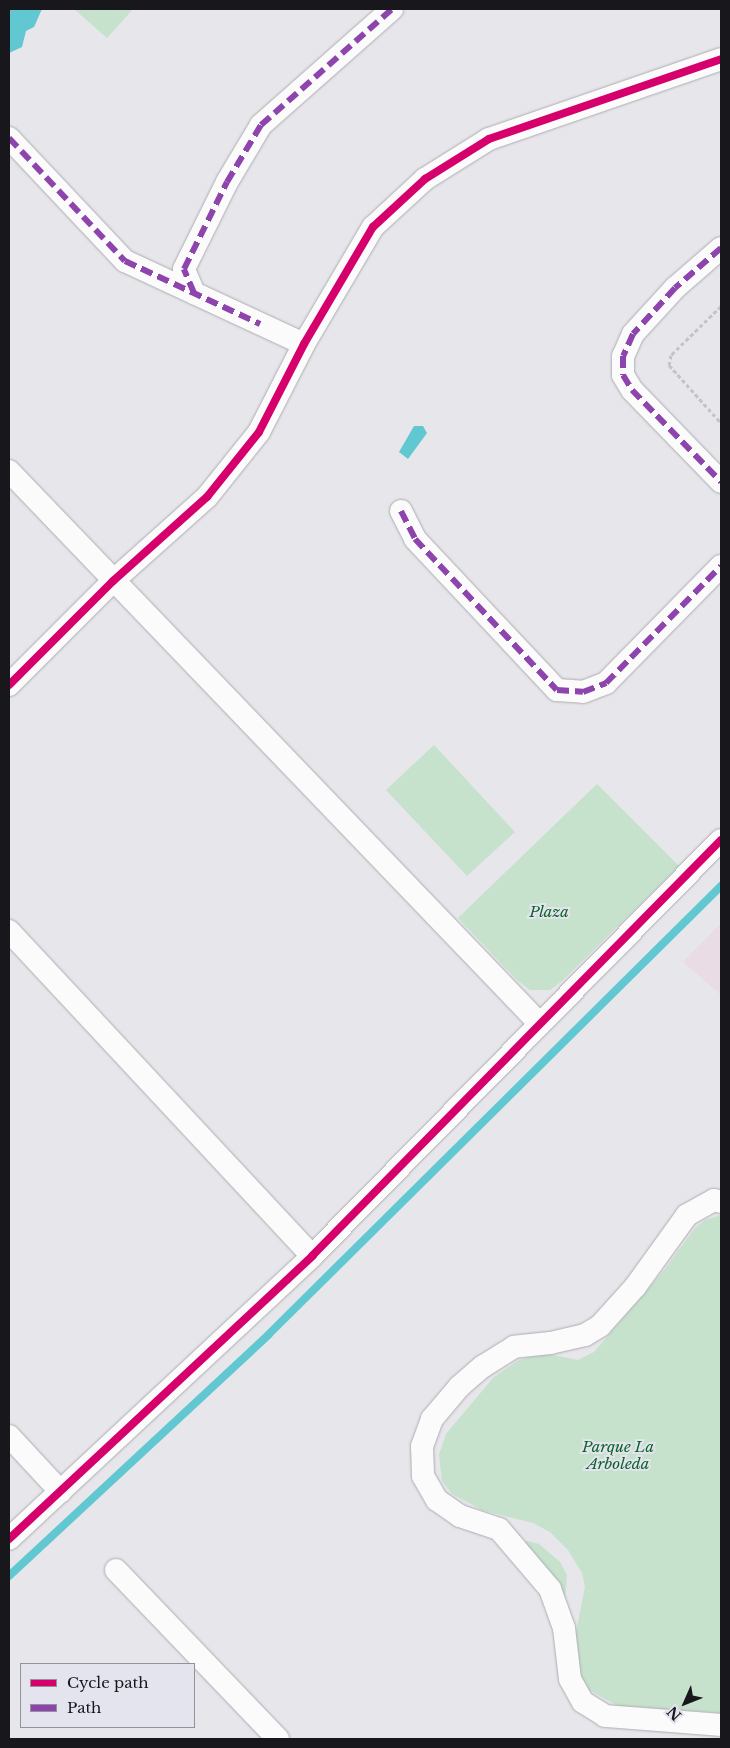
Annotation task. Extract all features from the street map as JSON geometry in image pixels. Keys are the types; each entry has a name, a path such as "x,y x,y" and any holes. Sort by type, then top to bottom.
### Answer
{"street":[{"path":"194,293 184,269 227,182 261,125 392,9"},
{"path":"9,685 113,581 207,497 259,432 304,344 373,227 425,179 489,140 721,59"},
{"path":"9,138 125,261 304,344"},
{"path":"721,248 674,288 633,334 623,356 623,375 632,390 721,482"},
{"path":"9,471 540,1023"},
{"path":"401,511 414,539 556,690 583,692 606,684 721,566"},
{"path":"9,1539 312,1256 721,840"},
{"path":"9,931 312,1256"},
{"path":"721,1202 714,1200 687,1215 635,1287 600,1326 567,1339 514,1347 483,1366 459,1387 432,1419 422,1446 423,1476 436,1500 460,1516 499,1529 550,1589 564,1628 570,1679 583,1702 604,1716 721,1725"},
{"path":"9,1436 61,1492"},
{"path":"116,1570 278,1739"}],"path":[{"path":"721,306 671,355 669,365 721,423"}],"shaded area":[{"path":"721,923 721,995 683,962"}],"green space":[{"path":"74,9 133,9 107,38"},
{"path":"434,745 515,832 467,876 386,790"},
{"name":"Plaza","path":"597,784 679,866 562,981 550,990 530,990 517,980 458,918"},
{"name":"Parque La Arboleda","path":"721,1215 721,1713 618,1706 587,1689 579,1675 574,1642 585,1587 582,1573 568,1550 550,1532 533,1523 482,1510 452,1494 442,1481 439,1455 446,1434 493,1378 517,1361 532,1356 547,1354 578,1360 594,1352 665,1269 695,1228 705,1220"},
{"path":"524,1542 539,1544 560,1562 567,1575 565,1602"}],"water":[{"path":"10,9 42,9 34,27 26,31 22,47 9,53"},
{"path":"414,426 423,426 427,433 408,459 399,452"}],"waterway":[{"path":"9,1576 268,1335 721,886"}],"marked path":[{"path":"194,293 184,269 227,182 261,125 392,9"},
{"path":"9,138 125,261 260,324"},
{"path":"721,248 675,288 633,334 623,356 623,375 632,390 721,482"},
{"path":"401,511 415,539 557,690 583,692 606,683 721,566"}],"cycle path":[{"path":"9,685 113,581 207,497 259,432 304,344 373,227 425,179 489,139 721,59"},
{"path":"9,1539 312,1256 721,840"}]}
